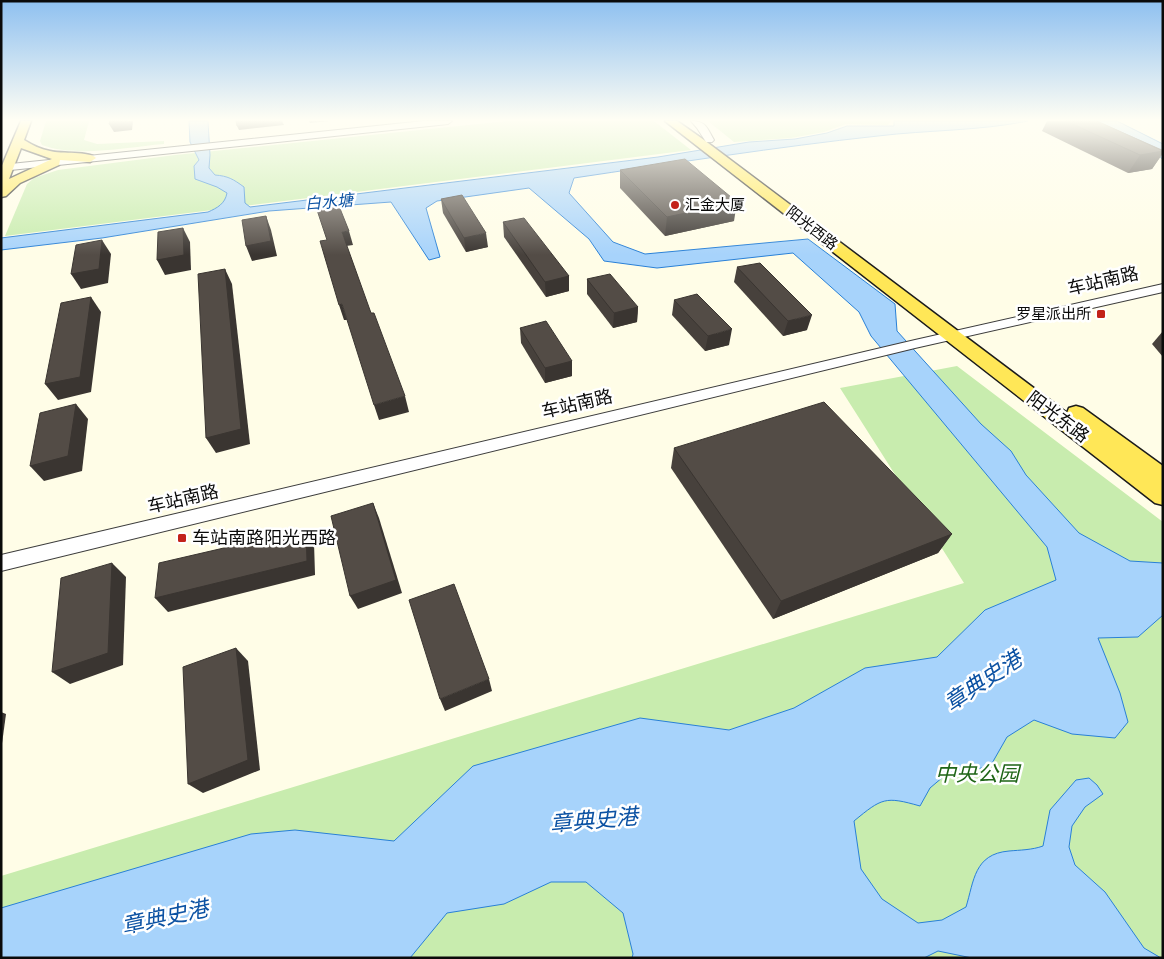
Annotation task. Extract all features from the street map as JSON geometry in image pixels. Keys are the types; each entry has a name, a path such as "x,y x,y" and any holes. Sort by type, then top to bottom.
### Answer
{"main road":[{"path":"1,193 16,180 47,166"},
{"name":"阳光西路","path":"737,166 960,335"},
{"path":"1,184 5,167"},
{"name":"阳光东路","path":"960,335 1163,477"},
{"name":"阳光东路","path":"960,335 1163,497"}],"street":[{"path":"5,167 17,166"},
{"name":"车站南路","path":"1,563 915,344 1163,288"}],"green space":[{"path":"91,166 565,166 5,236 27,184 34,178 58,170"},
{"name":"中央公园","path":"957,366 1163,522 1163,958 1,958 1,876 964,583 840,388"}],"water":[{"path":"194,166 209,166 215,175 230,178 244,187 245,203 250,207 587,166 659,166 574,178 569,193 613,242 645,254 808,239 895,304 897,331 981,424 1011,451 1026,475 1079,533 1130,561 1163,563 1163,615 1138,637 1098,638 1120,693 1128,722 1115,738 1072,734 1034,720 1007,737 991,765 943,777 930,788 920,806 899,801 884,801 854,821 861,869 882,899 918,923 942,920 966,907 977,870 989,857 997,853 1043,846 1050,810 1076,780 1089,778 1103,794 1085,807 1072,826 1069,847 1075,865 1105,892 1144,948 1161,958 972,958 938,951 924,958 632,958 633,954 623,913 586,882 551,882 504,904 447,913 410,958 1,958 1,908 251,834 295,830 394,841 473,766 640,718 729,730 794,708 865,668 937,657 985,610 1056,580 1047,547 871,336 859,312 793,253 657,268 604,261 589,239 529,188 437,201 426,208 440,257 429,260 391,202 269,211 102,238 1,250 1,238 208,212 222,203 227,193 195,179"}],"building":[{"path":"645,166 693,166 737,202 667,217 620,170"},
{"path":"462,195 486,233 464,238 441,199"},
{"path":"339,206 349,231 342,232 371,313 374,313 405,396 374,405 342,304 339,305 320,241 327,240 317,210"},
{"path":"266,216 271,241 246,246 242,220"},
{"path":"524,218 569,276 545,282 503,222"},
{"path":"183,228 184,255 157,260 158,232"},
{"path":"102,240 99,269 71,274 76,245"},
{"path":"760,263 812,315 788,321 737,267"},
{"path":"225,269 241,429 206,438 198,274"},
{"path":"610,274 638,307 614,313 587,279"},
{"path":"697,294 732,329 708,336 674,300"},
{"path":"91,297 80,377 45,384 61,303"},
{"path":"546,321 572,361 545,368 520,328"},
{"path":"824,402 952,534 781,601 674,448"},
{"path":"76,404 68,456 30,466 40,413"},
{"path":"373,503 396,580 350,596 331,516"},
{"path":"306,529 307,561 155,598 159,563"},
{"path":"112,563 108,653 52,672 61,578"},
{"path":"454,584 489,679 440,699 409,600"},
{"path":"236,648 248,760 188,784 183,667"}],"place":[{"name":"汇金大厦","path":"675,205"},
{"name":"罗星派出所","path":"1101,314"},
{"name":"车站南路阳光西路","path":"182,538"}],"water label":[{"name":"白水塘","path":"329,202"},
{"name":"章典史港","path":"983,681"},
{"name":"章典史港","path":"594,820"},
{"name":"章典史港","path":"165,917"}]}
